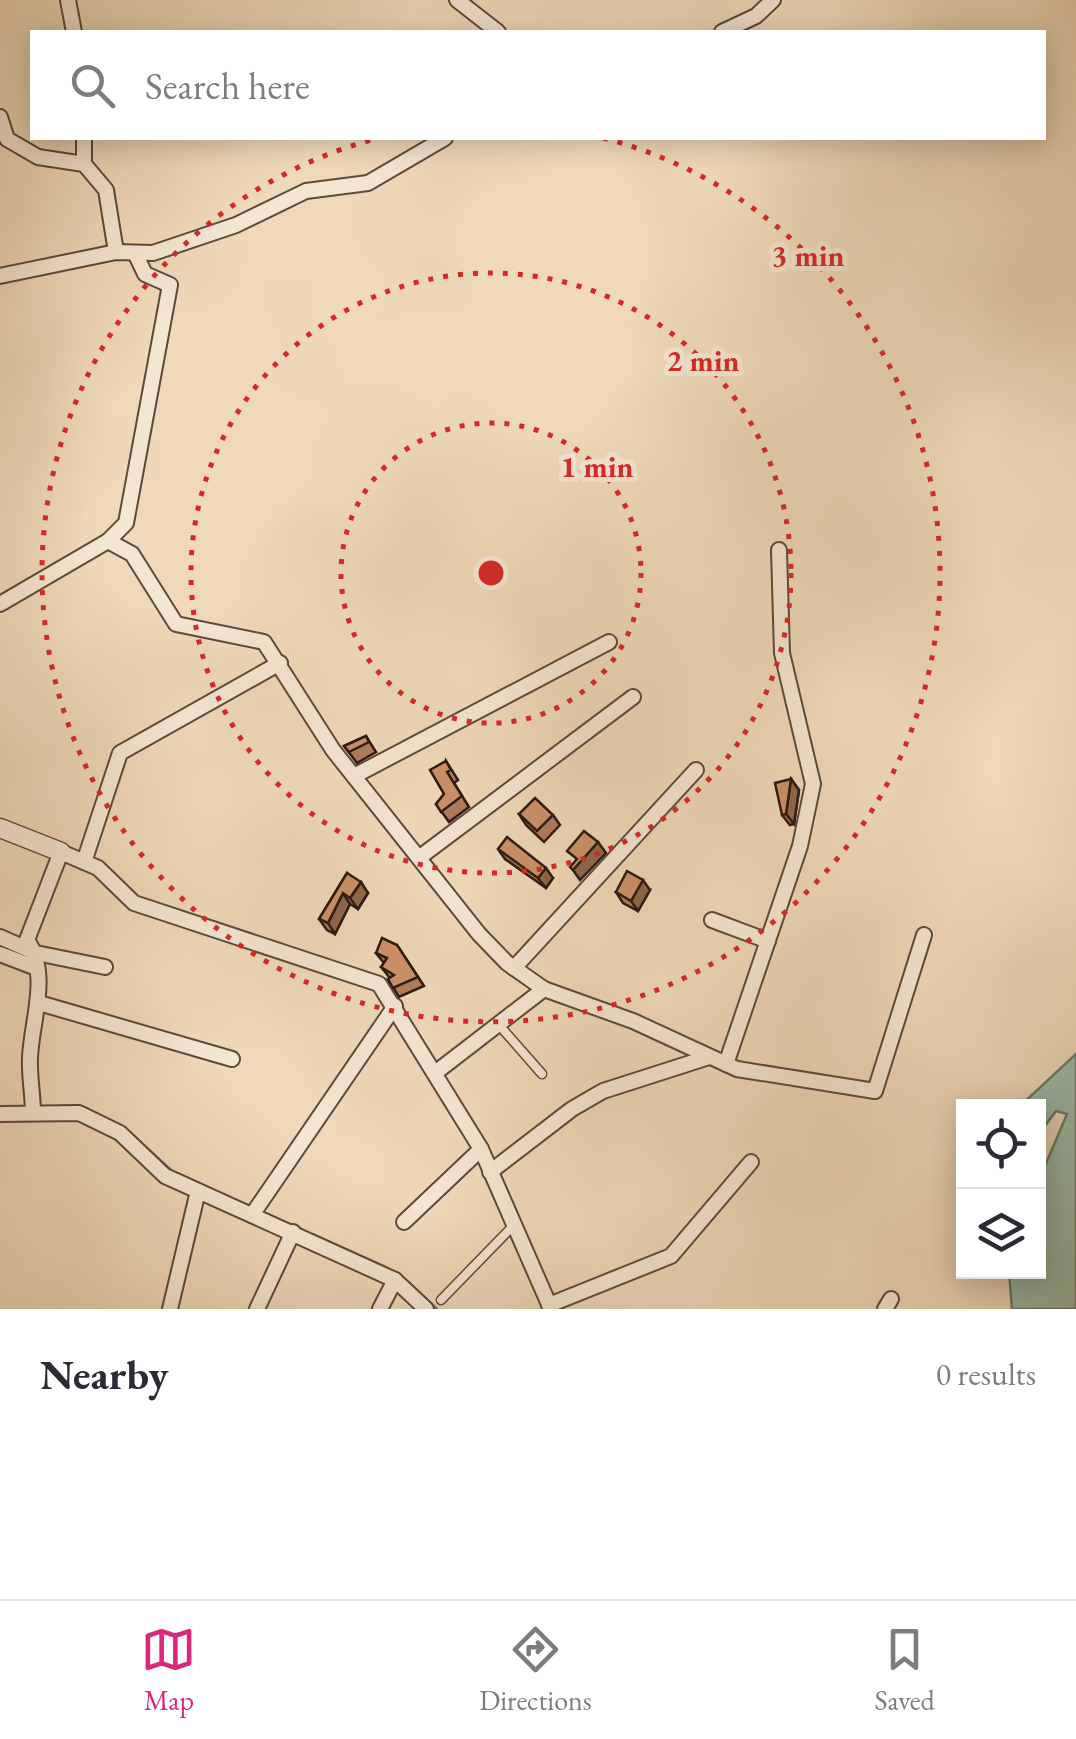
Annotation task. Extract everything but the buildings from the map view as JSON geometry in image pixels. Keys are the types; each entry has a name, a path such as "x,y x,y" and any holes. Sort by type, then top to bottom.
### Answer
{"street":[{"path":"68,0 74,30"},
{"path":"457,0 495,30"},
{"path":"726,30 756,16 774,0"},
{"path":"0,117 7,139 38,157 84,164"},
{"path":"84,140 84,164 106,190 116,252"},
{"path":"0,276 116,252 154,254 236,225 306,191 368,183 442,140"},
{"path":"0,604 108,541 126,524 136,489 145,402 170,285 144,274 135,253"},
{"path":"108,541 132,554 176,624 264,642 354,776 478,934 514,968 544,989 632,1021 726,1064 875,1091 924,936"},
{"path":"726,1064 800,846 813,784 782,653 780,550"},
{"path":"354,776 609,642"},
{"path":"84,862 120,753 280,663"},
{"path":"420,857 633,696"},
{"path":"514,968 696,770"},
{"path":"0,828 98,868 134,903 379,984 481,1149 550,1307 672,1256 750,1162"},
{"path":"33,1106 30,1059 38,1003 35,960 27,940 61,852"},
{"path":"712,920 768,940"},
{"path":"0,937 35,960"},
{"path":"0,954 105,967"},
{"path":"435,1074 544,989"},
{"path":"38,1003 232,1059"},
{"path":"255,1210 395,1006"},
{"path":"490,1172 572,1109 604,1092 710,1057"},
{"path":"0,1114 33,1106 79,1113 120,1133 165,1176 198,1192 255,1210 395,1280 426,1309"},
{"path":"404,1222 481,1149"},
{"path":"170,1309 198,1192"},
{"path":"256,1309 293,1232"},
{"path":"380,1309 395,1280"}],"lane":[{"path":"499,1024 542,1074"},
{"path":"441,1300 512,1227"}],"shaded area":[{"path":"1076,1054 1076,1309 1012,1309 1010,1279 1046,1279 1046,1164 1067,1114 1056,1111 1046,1125 1046,1099 1028,1099"}],"waterway":[{"path":"10,1107 84,1108"},
{"path":"135,1138 171,1171 204,1186"},
{"path":"313,1235 386,1268"},
{"path":"407,1282 436,1309"}]}
